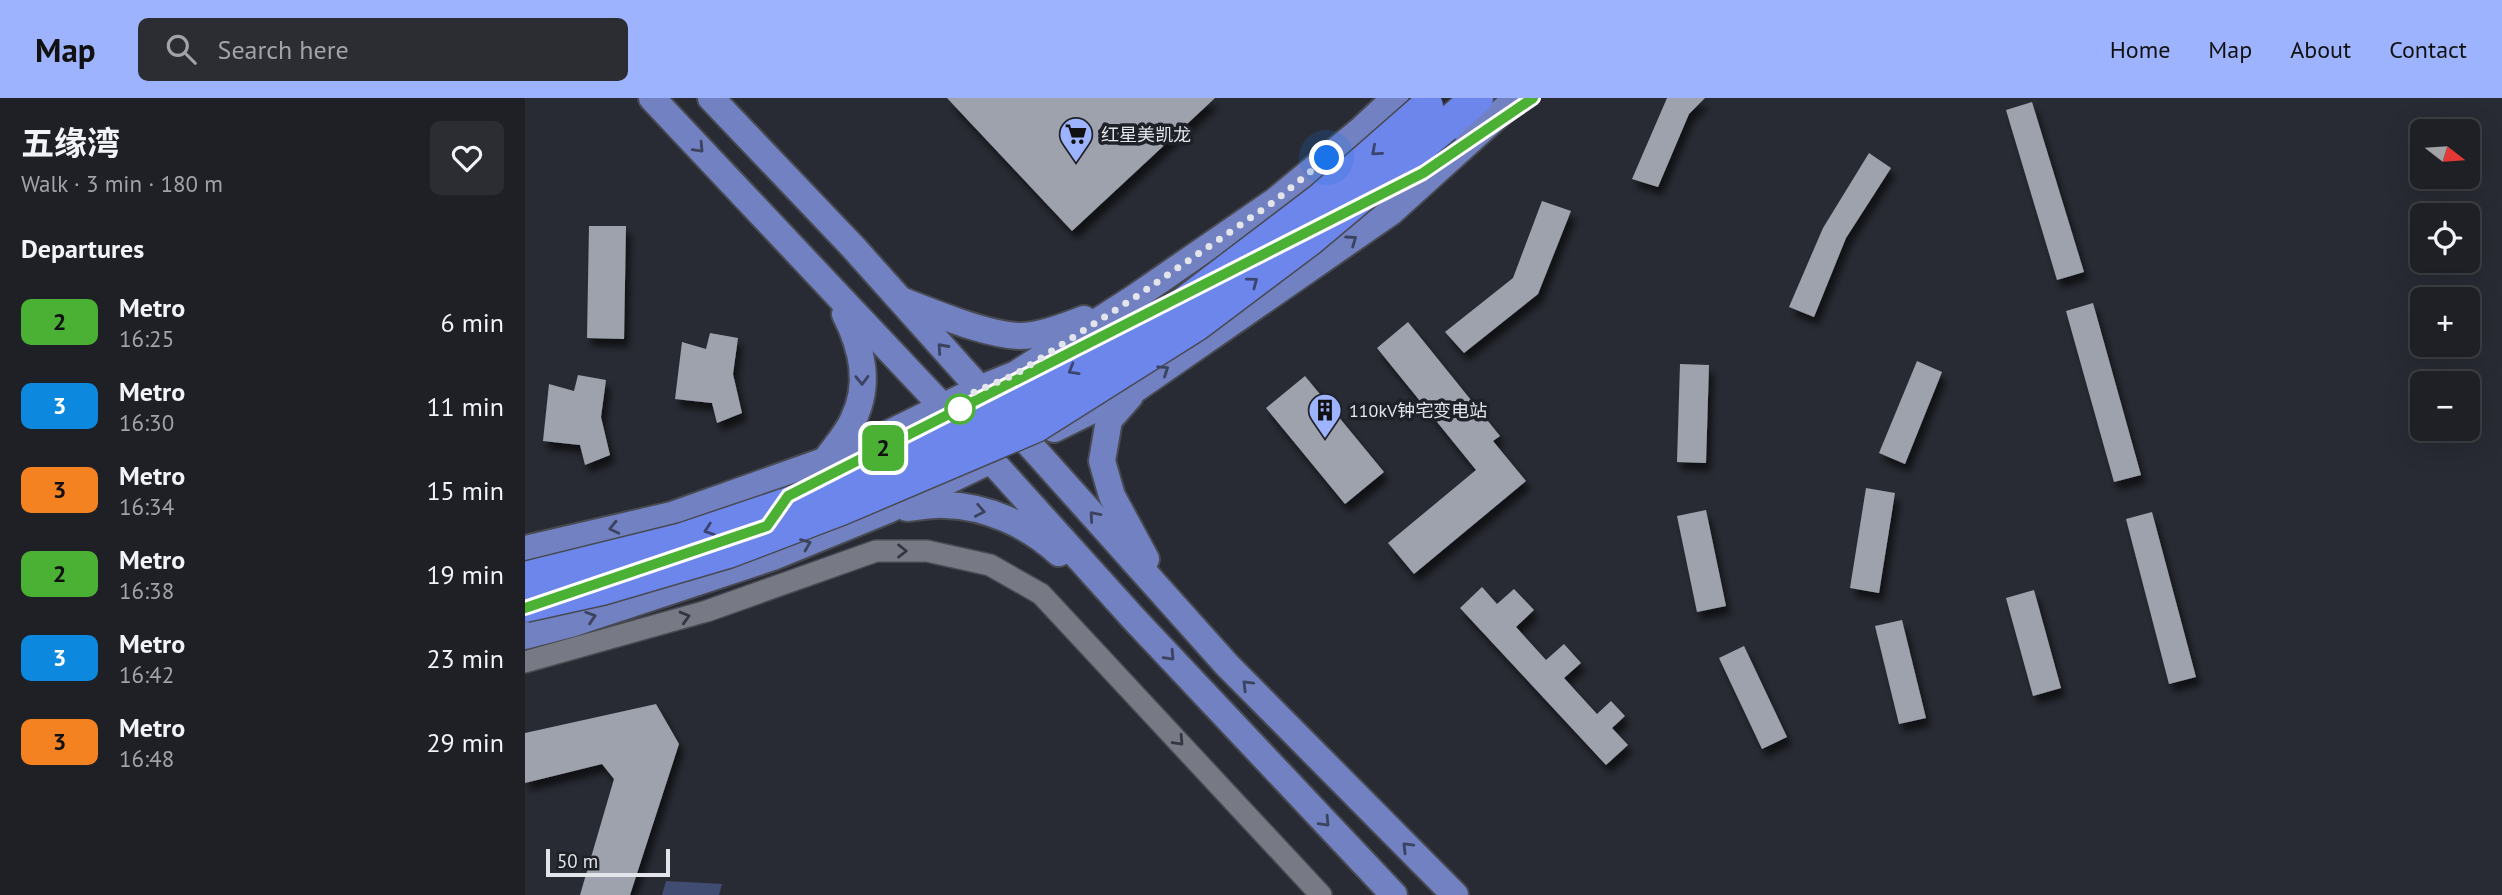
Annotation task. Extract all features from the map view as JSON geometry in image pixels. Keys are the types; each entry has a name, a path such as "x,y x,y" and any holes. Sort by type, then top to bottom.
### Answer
{"highway":[{"path":"525,578 683,539 825,491 1000,412 1175,310 1436,110 1477,98"},
{"path":"525,606 602,589 727,552 841,509 1036,426 1196,325 1309,240 1436,110"}],"main road":[{"path":"652,98 943,407 1135,620 1394,895"},
{"path":"711,98 853,247 1029,441 1170,604 1455,895"},
{"path":"525,549 672,515 825,461 855,450 979,389 1016,374 1134,298 1275,201 1395,98"},
{"path":"525,635 571,624 773,557 888,510 1137,388 1391,212 1517,98"},
{"path":"825,461 853,421 865,387 859,341 836,293"},
{"path":"899,300 976,327 1020,336 1065,327 1134,298"},
{"path":"1137,388 1109,420 1102,461 1112,496 1170,604"},
{"path":"888,510 946,505 1002,515 1046,541 1135,620"}],"street":[{"path":"525,662 706,611 876,551 927,551 990,565 1041,594 1321,895"}],"shaded area":[{"path":"666,881 722,884 719,895 662,895"}],"building":[{"name":"红星美凯龙","path":"947,98 1215,98 1072,231"},
{"path":"1667,98 1705,98 1689,114 1658,187 1632,179"},
{"path":"2032,102 2084,272 2057,280 2006,110"},
{"path":"1869,153 1891,168 1846,238 1814,317 1789,307 1823,228"},
{"path":"1542,201 1571,211 1538,294 1464,353 1445,332 1513,278"},
{"path":"589,226 626,226 624,339 587,338"},
{"path":"2093,303 2141,475 2114,482 2066,311"},
{"path":"1408,322 1500,436 1493,441 1526,481 1414,574 1388,543 1476,470 1377,348"},
{"path":"710,333 738,338 733,374 742,413 717,423 712,403 675,399 682,342 706,349"},
{"path":"1917,361 1942,372 1905,464 1879,453"},
{"path":"1680,364 1709,365 1706,463 1677,462"},
{"path":"578,375 606,380 601,417 610,455 585,465 580,445 543,441 549,384 574,391"},
{"name":"110kV钟宅变电站","path":"1305,376 1384,472 1345,504 1266,408"},
{"path":"1866,488 1895,493 1879,593 1850,588"},
{"path":"1706,510 1726,606 1697,612 1677,516"},
{"path":"2152,512 2196,677 2169,684 2126,519"},
{"path":"1482,587 1497,604 1514,589 1534,610 1516,627 1546,660 1564,644 1581,663 1564,678 1597,714 1611,701 1625,716 1612,728 1628,745 1606,765 1460,608"},
{"path":"2034,590 2061,688 2033,696 2006,598"},
{"path":"1902,620 1926,718 1899,724 1875,626"},
{"path":"1744,646 1787,737 1762,749 1719,658"},
{"path":"656,704 679,744 630,895 580,895 614,779 602,764 525,783 525,733"}],"metro line":[{"name":"2","path":"525,608 767,526 788,496 1423,173 1533,98"}],"place":[{"name":"红星美凯龙","path":"1076,164"},
{"name":"110kV钟宅变电站","path":"1325,440"}],"route":[{"path":"960,409 961,398 1016,374 1134,298 1275,201 1327,158"}]}
